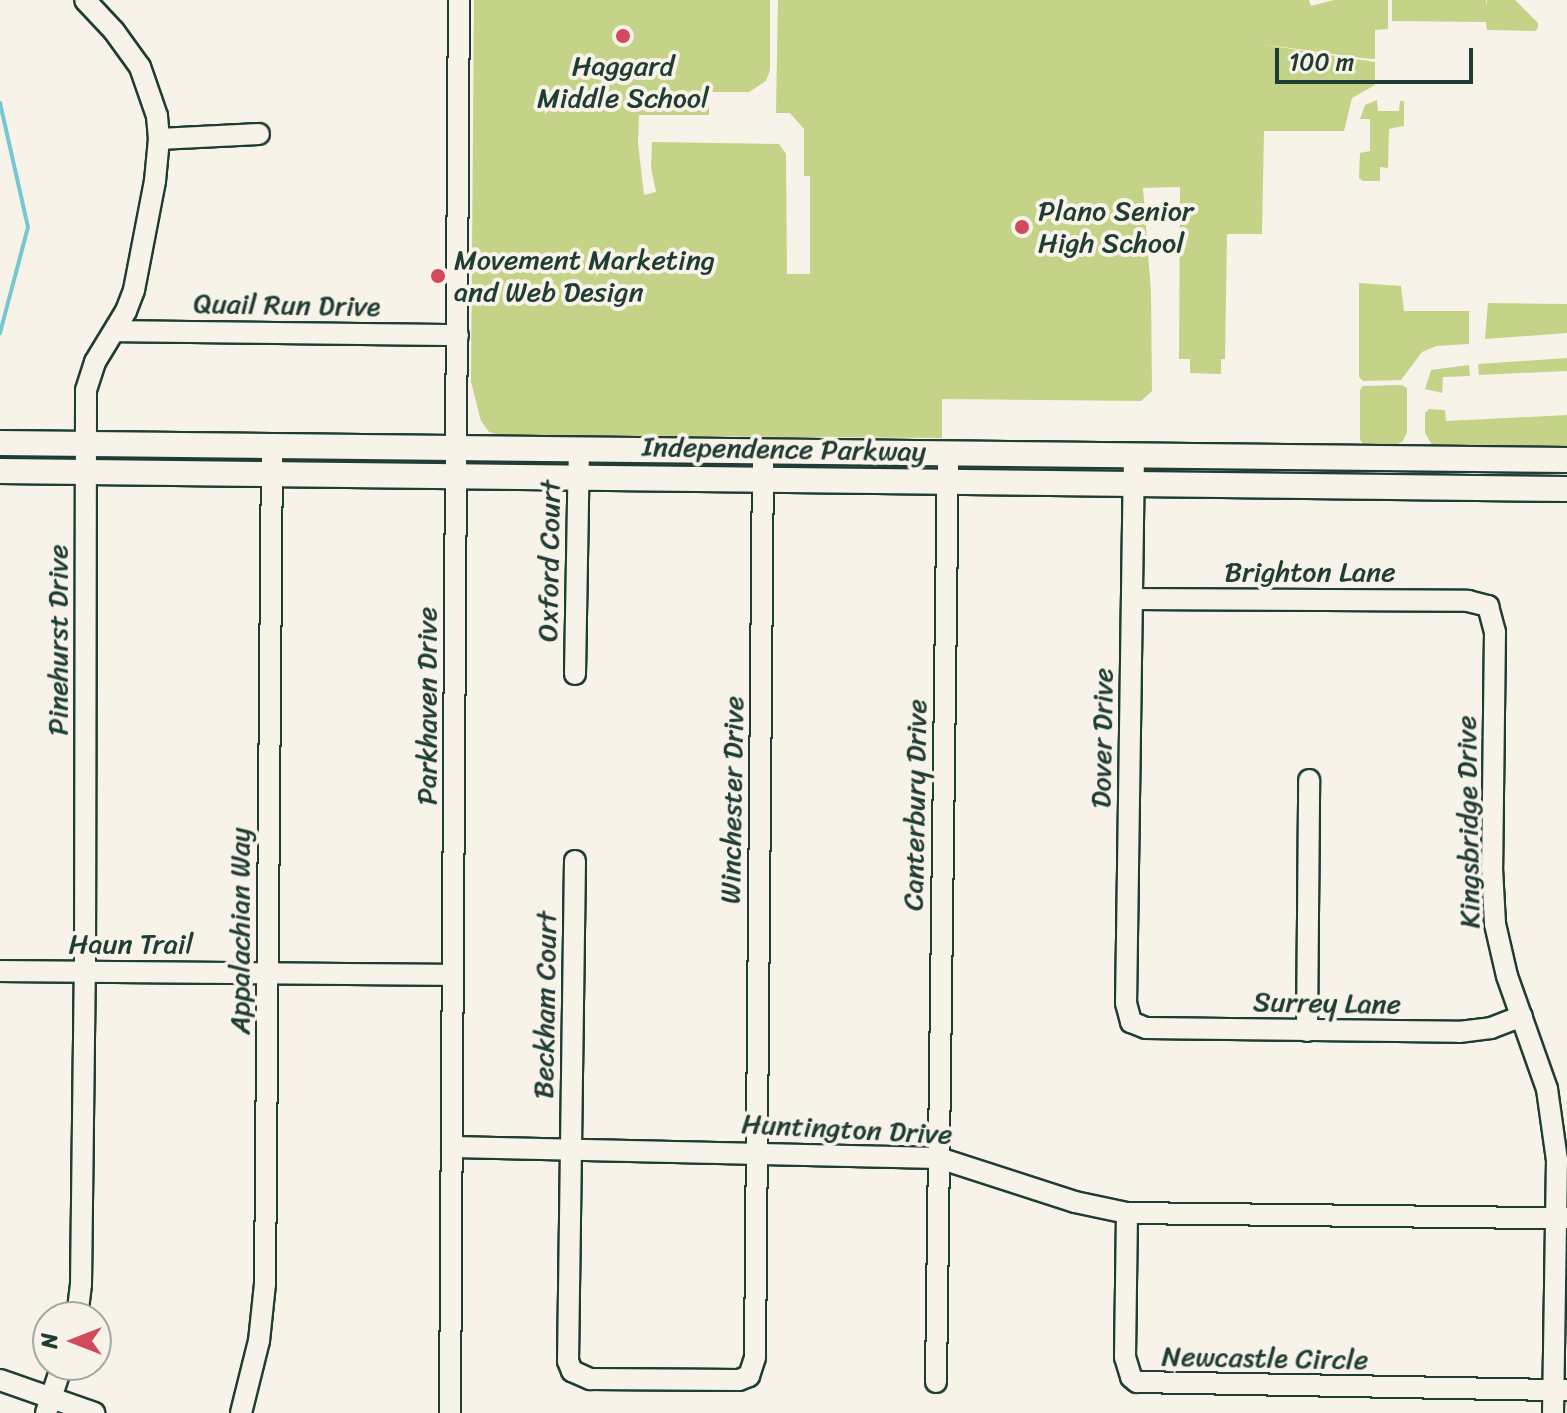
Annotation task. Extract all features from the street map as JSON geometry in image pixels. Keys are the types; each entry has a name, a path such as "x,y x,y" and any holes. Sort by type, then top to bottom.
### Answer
{"main road":[{"name":"Independence Parkway","path":"0,443 1567,460"},
{"name":"Independence Parkway","path":"0,471 1567,489"}],"street":[{"name":"Pinehurst Drive","path":"79,1301 85,972 88,377 126,311 139,270 159,139 157,116 140,67 128,47 85,0"},
{"name":"Parkhaven Drive","path":"450,1413 459,0"},
{"path":"159,139 259,134"},
{"name":"Quail Run Drive","path":"115,331 458,335"},
{"name":"Appalachian Way","path":"241,1413 259,1341 265,1284 272,446"},
{"name":"Oxford Court","path":"575,674 579,449"},
{"name":"Winchester Drive","path":"571,1149 568,1351 572,1371 590,1379 727,1382 749,1376 754,1368 763,450"},
{"name":"Canterbury Drive","path":"936,1382 948,452"},
{"name":"Dover Drive","path":"1131,1022 1126,1003 1134,454"},
{"name":"Brighton Lane","path":"1132,599 1468,601 1488,606"},
{"name":"Kingsbridge Drive","path":"1488,606 1495,632 1492,868 1495,924 1507,976 1547,1089 1562,1218 1560,1390 1553,1413"},
{"path":"1307,1031 1309,780"},
{"name":"Beckham Court","path":"571,1149 575,861"},
{"name":"Haun Trail","path":"0,971 453,975"},
{"name":"Surrey Lane","path":"1131,1022 1146,1028 1459,1032 1491,1028 1522,1016"},
{"name":"Huntington Drive","path":"452,1147 939,1158 1075,1202 1127,1213 1562,1218"},
{"name":"Newcastle Circle","path":"1127,1213 1125,1357 1131,1377 1137,1382 1560,1390"},
{"path":"0,1380 48,1406 94,1413"},
{"path":"48,1406 57,1381"}],"green space":[{"name":"Plano Senior High School","path":"474,0 770,0 770,70 766,81 749,92 709,92 709,115 639,115 638,143 644,195 656,192 651,168 652,142 779,144 786,154 787,274 810,274 810,176 804,176 804,129 790,113 776,113 778,0 1309,0 1311,6 1334,0 1388,0 1388,29 1375,30 1375,59 1261,44 1375,62 1375,85 1352,98 1344,131 1264,131 1262,234 1227,234 1225,359 1221,359 1221,374 1190,373 1190,359 1179,359 1180,187 1143,188 1151,292 1152,391 1141,401 942,399 942,438 500,435 489,432 481,421 471,382"},
{"path":"1392,0 1486,0 1487,5 1487,0 1515,0 1538,23 1538,28 1535,31 1487,30 1486,22 1392,21"},
{"path":"1377,100 1378,111 1399,111 1400,101 1404,101 1404,126 1389,129 1388,168 1380,167 1380,181 1363,181 1359,178 1360,153 1370,151 1370,119 1360,119 1365,105"},
{"path":"1359,283 1401,286 1404,311 1469,311 1469,344 1436,346 1422,352 1401,380 1363,381 1359,377"},
{"path":"1488,303 1567,304 1567,333 1485,339"},
{"path":"1567,358 1567,371 1479,375 1478,364"},
{"path":"1469,365 1470,376 1443,377 1442,393 1425,389 1431,370"},
{"path":"1402,385 1407,388 1407,432 1403,441 1391,448 1366,447 1360,440 1360,390 1363,386"},
{"path":"1429,409 1445,410 1446,421 1567,415 1567,449 1439,448 1432,445 1425,433 1425,413"}],"waterway":[{"path":"0,103 28,227 0,333"}],"place":[{"name":"Haggard Middle School","path":"623,36"},
{"name":"Plano Senior High School","path":"1022,227"},
{"name":"Movement Marketing and Web Design","path":"438,276"}]}
